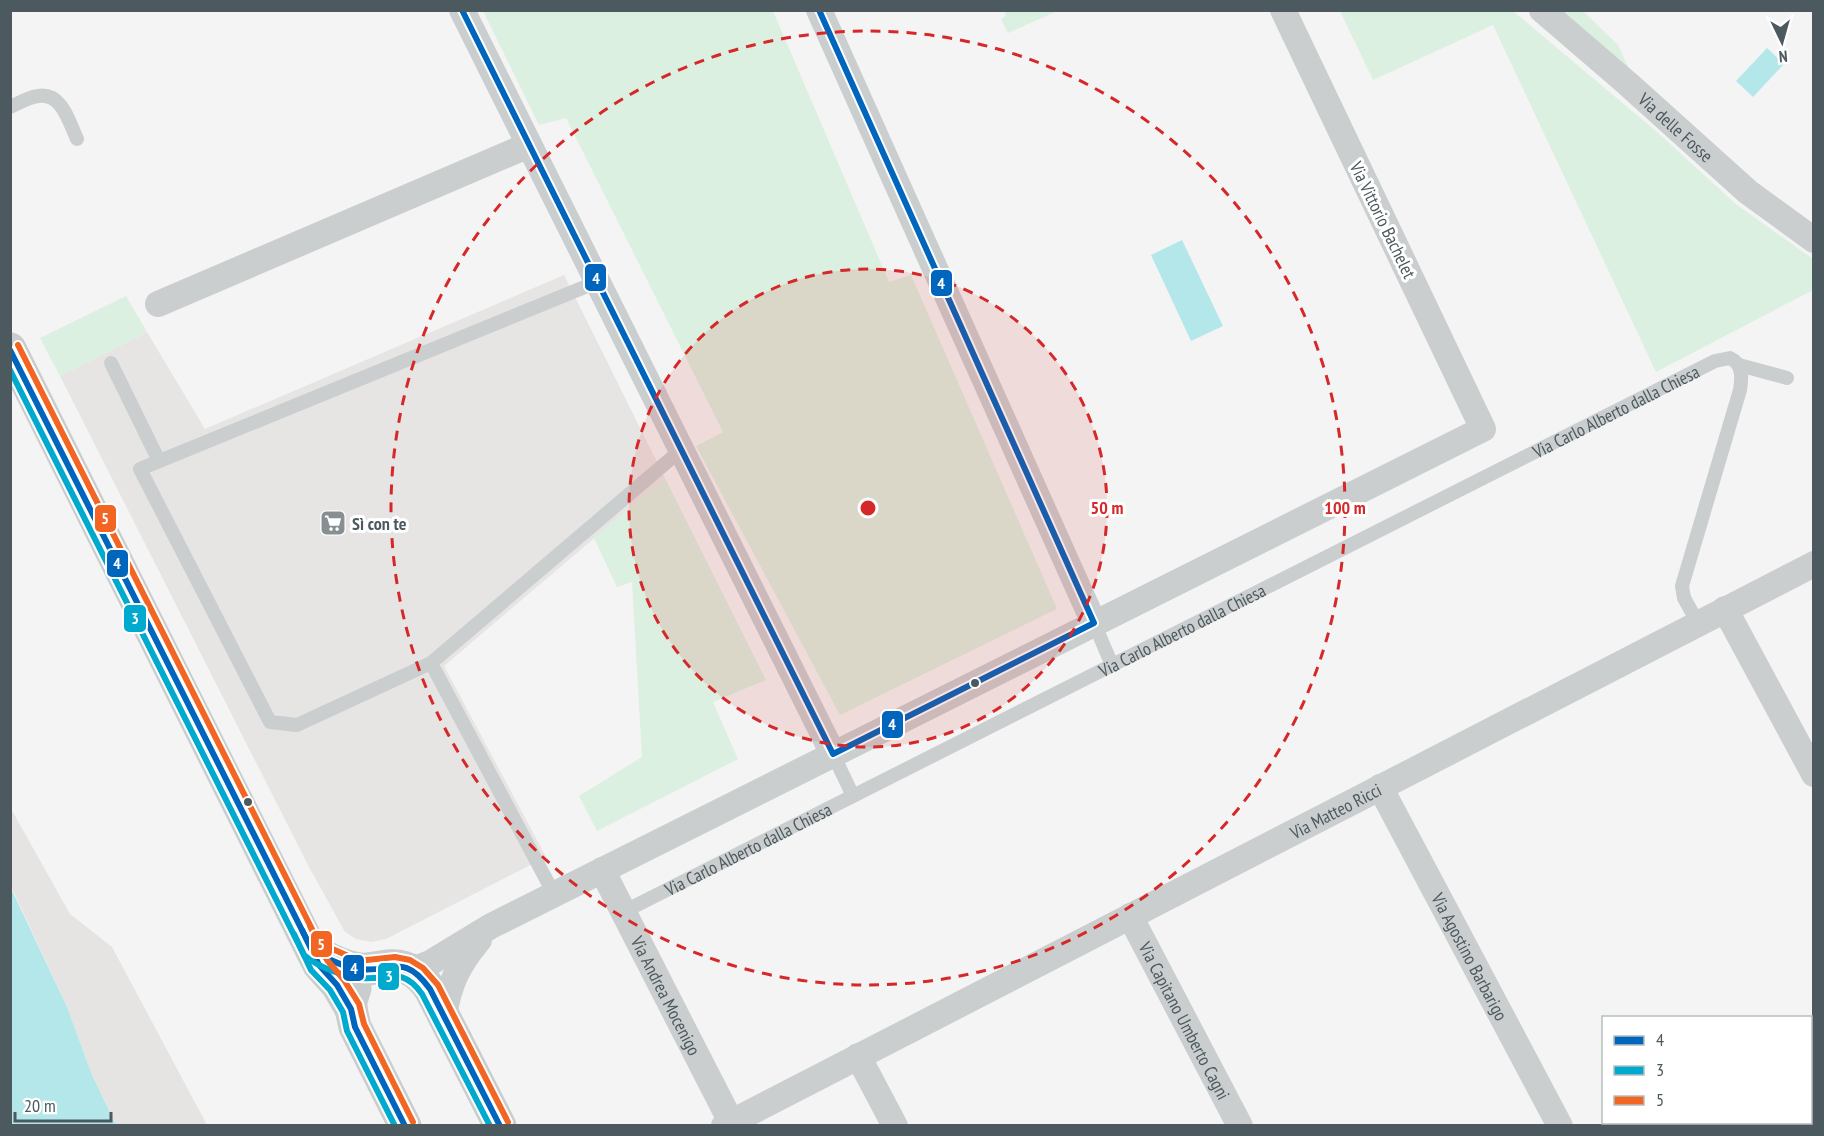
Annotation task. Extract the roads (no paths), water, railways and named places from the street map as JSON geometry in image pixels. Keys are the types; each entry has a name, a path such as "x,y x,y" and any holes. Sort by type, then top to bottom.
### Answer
{"main road":[{"path":"10,349 319,965 336,985 351,1009 355,1027 405,1125"},
{"path":"312,950 347,967 373,970"},
{"path":"351,1009 355,988 362,978 373,970 386,966 399,966 412,970 427,983 500,1125"}],"street":[{"path":"462,10 832,754"},
{"path":"412,970 430,963 491,926 1094,623 819,10"},
{"name":"Via Vittorio Bachelet","path":"1094,623 1483,429 1283,10"},
{"name":"Via delle Fosse","path":"1542,10 1748,192 1814,240"},
{"path":"158,304 529,145"},
{"name":"Via Matteo Ricci","path":"728,1124 1814,564"},
{"path":"1725,609 1814,774"},
{"name":"Via Agostino Barbarigo","path":"1380,788 1560,1125"},
{"name":"Via Andrea Mocenigo","path":"602,870 728,1124"},
{"name":"Via Capitano Umberto Cagni","path":"1130,916 1240,1125"},
{"path":"444,1016 447,996 455,974 469,952 491,926"},
{"path":"858,1056 895,1125"}],"lane":[{"path":"10,107 38,96 50,97 60,103 77,139"},
{"path":"597,282 140,469 270,722 297,725 431,663 681,450"},
{"name":"Via Carlo Alberto dalla Chiesa","path":"623,912 1715,361 1730,358 1739,365 1786,378"},
{"path":"111,363 159,461"},
{"path":"1698,623 1684,598 1682,586 1740,390 1739,365"},
{"path":"1094,623 1112,666"},
{"path":"431,663 554,894"},
{"path":"832,754 853,796"}],"water":[{"path":"1767,48 1784,64 1753,97 1736,81"},
{"path":"1182,240 1223,326 1191,341 1151,255"},
{"path":"10,886 67,1007 92,1075 116,1125 11,1125"}],"place":[{"name":"Sì con te","path":"333,523"}]}
